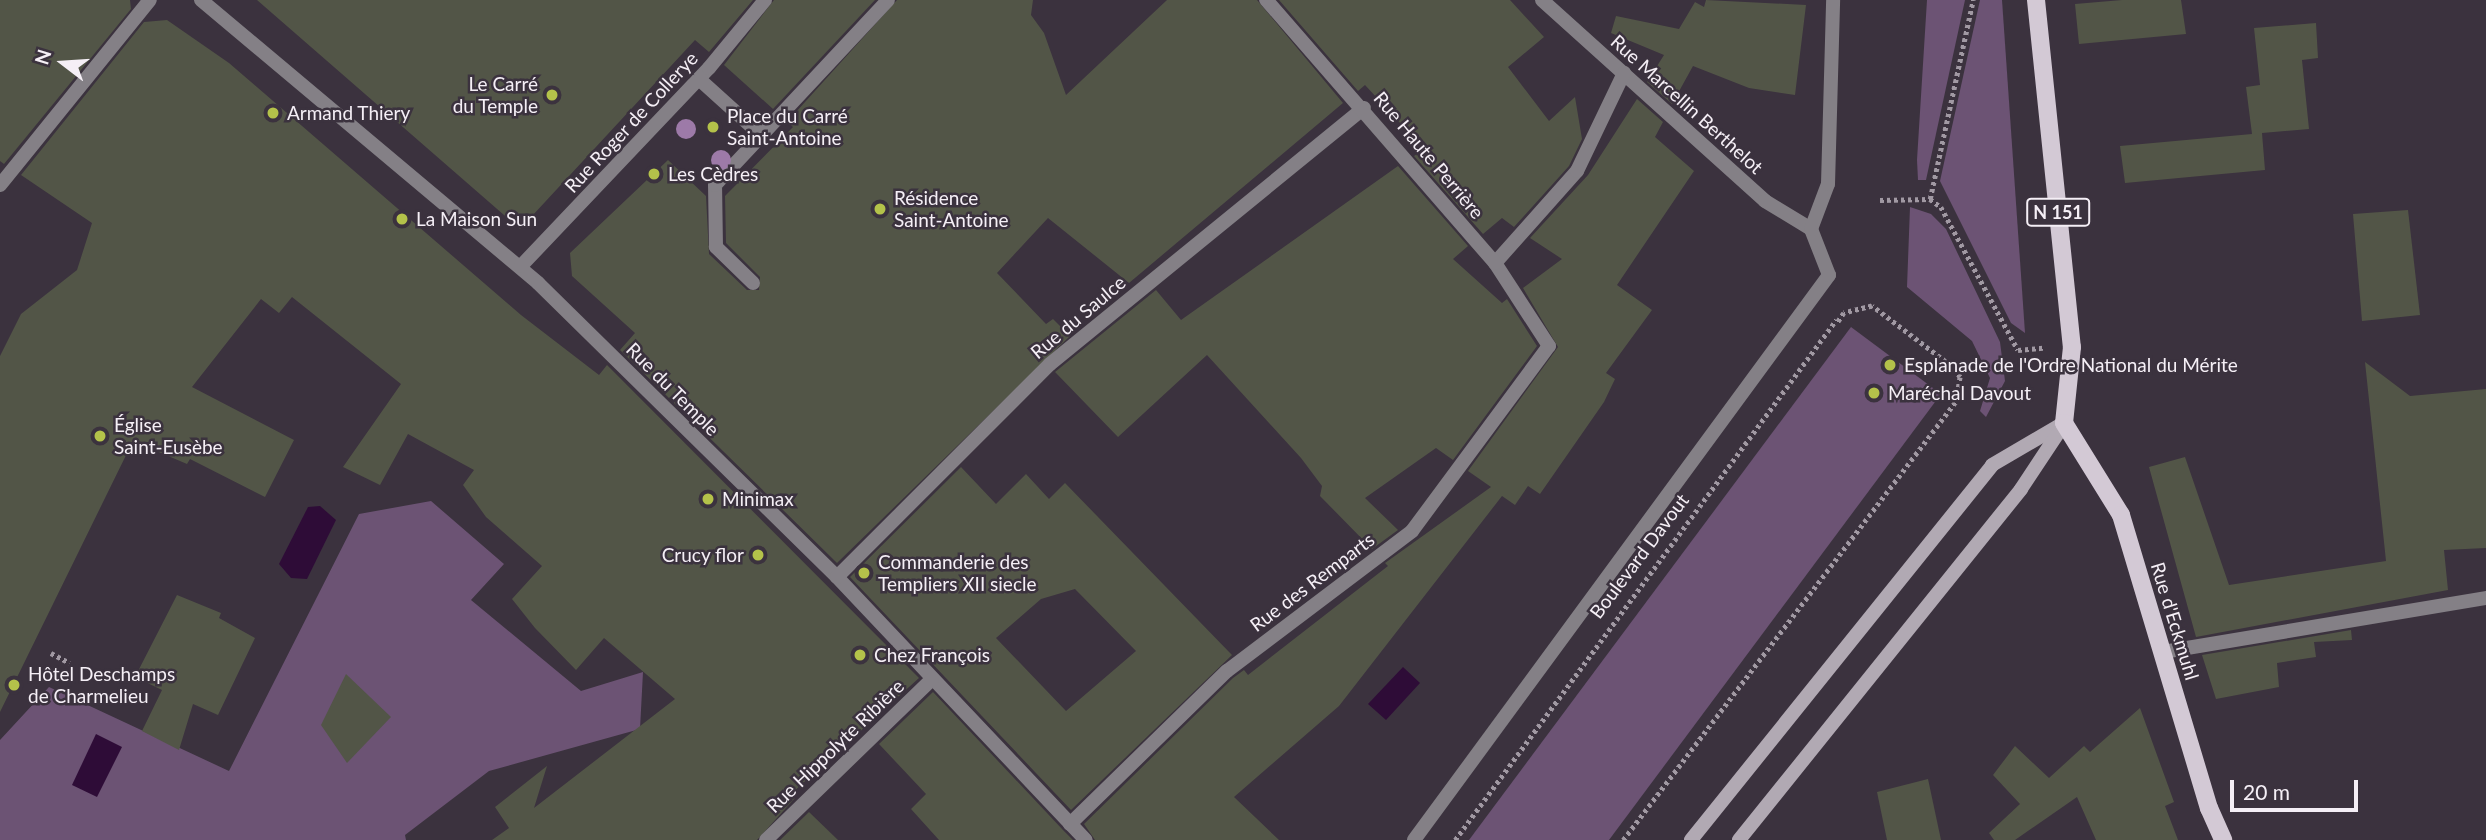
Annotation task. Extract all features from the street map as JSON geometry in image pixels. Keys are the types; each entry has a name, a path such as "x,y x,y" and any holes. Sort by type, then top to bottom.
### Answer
{"main road":[{"name":"N 151","path":"2036,0 2072,347 2064,423"},
{"name":"Rue d'Eckmuhl","path":"2064,423 2122,515 2223,840"},
{"path":"1690,840 1992,465 2064,423"},
{"path":"1739,840 2021,489 2064,423"}],"street":[{"path":"0,185 150,0"},
{"name":"Rue du Temple","path":"201,0 521,266 837,577 1086,840"},
{"name":"Rue Roger de Collerye","path":"521,266 699,79 765,0"},
{"path":"753,283 716,247 715,185 888,0"},
{"name":"Rue Haute Perrière","path":"1266,0 1364,108 1495,263 1549,346"},
{"name":"Rue Marcellin Berthelot","path":"1542,0 1765,201 1811,229"},
{"path":"1811,229 1828,184 1833,0"},
{"path":"1495,263 1577,172 1624,73"},
{"path":"699,79 762,136"},
{"name":"Rue du Saulce","path":"837,577 1049,364 1364,108"},
{"name":"Boulevard Davout","path":"1414,840 1812,304 1829,275 1811,229"},
{"name":"Rue des Remparts","path":"1070,824 1227,671 1412,531 1549,346"},
{"path":"2163,652 2486,598"},
{"name":"Rue Hippolyte Ribière","path":"765,840 932,679"}],"path":[{"path":"1930,199 1973,0"},
{"path":"1880,200 1930,199 1954,223 2018,350 2072,347"},
{"path":"1623,840 1956,401 1960,377 1951,366 1872,306 1844,313 1838,322 1812,304"},
{"name":"Boulevard Davout","path":"1455,840 1838,322"},
{"path":"51,653 70,663"}],"shaded area":[{"path":"1927,0 1965,0 1926,180 1918,180 1917,160"},
{"path":"1980,0 2002,0 2025,333 2011,323 1940,181"},
{"path":"1910,207 1931,214 1946,229 2000,342 2005,381 1986,417 1980,411 1990,378 1972,341 1907,287"},
{"name":"Esplanade de l'Ordre National du Mérite","path":"1851,327 1941,394 1609,840 1469,840"},
{"path":"431,501 504,564 471,600 581,691 643,672 640,729 489,771 405,835 406,840 0,840 0,740 49,687 229,771 359,514"},
{"path":"320,506 336,520 307,579 291,578 279,564 308,507"},
{"path":"1403,667 1420,683 1386,720 1368,704"},
{"path":"96,734 122,747 97,797 72,785"}],"building":[{"path":"0,0 130,0 131,9 4,164 0,161"},
{"name":"Le Carré du Temple","path":"257,0 753,0 709,52 695,40 520,229"},
{"path":"774,0 875,0 773,109 724,65"},
{"path":"897,0 1033,0 1031,15 1044,33 1066,95 1167,0 1257,0 1343,103 1129,283 1048,218 997,273 1046,324 1053,319 1070,336 837,563 620,350 635,333 572,276 570,253 668,160 706,196 709,254 747,290 759,290 760,277 726,243 725,196 793,127 787,122"},
{"path":"1279,0 1510,0 1544,37 1508,67 1549,121 1575,97 1582,139 1569,166 1514,227 1502,218 1483,234 1414,156 1424,149 1365,85 1358,91"},
{"path":"1706,0 1806,5 1795,95 1749,88 1693,66 1672,104 1647,82 1664,55 1611,33 1616,16 1679,29 1695,2 1704,7"},
{"path":"2122,0 2181,0 2186,34 2079,44 2075,4"},
{"path":"167,20 229,63 521,315 599,375 607,365 919,678 791,794 795,798 757,840 492,840 509,828 495,807 547,766 534,808 675,699 604,638 576,670 535,628 512,599 542,566 486,517 463,485 474,470 408,434 380,485 343,467 401,384 292,297 279,313 261,299 192,387 294,440 265,497 190,459 187,464 133,441 0,712 0,356 21,314 77,270 92,223 21,175 144,22"},
{"path":"2316,23 2318,58 2302,60 2309,129 2262,133 2265,170 2125,183 2120,146 2252,134 2246,87 2260,85 2254,28"},
{"path":"1637,99 1663,122 1655,137 1694,171 1617,285 1652,310 1606,373 1615,379 1604,402 1540,494 1528,486 1515,505 1502,496 1339,706 1234,797 1279,840 1095,840 1084,824 1233,678 1244,670 1248,675 1388,566 1385,563 1491,487 1468,471 1558,347 1523,288 1562,259 1530,238 1588,175"},
{"path":"1398,166 1468,246 1453,259 1502,303 1507,299 1537,346 1453,460 1436,448 1365,498 1398,530 1372,549 1320,496 1322,486 1301,458 1207,355 1118,437 1055,372 1156,290 1181,320"},
{"path":"2408,210 2420,315 2362,321 2353,214"},
{"path":"2365,362 2410,396 2486,389 2486,548 2444,550 2448,590 2196,637 2149,467 2185,457 2229,585 2386,561"},
{"path":"961,467 996,504 1026,474 1049,499 1065,483 1232,655 1071,810 850,577","holes":["1075,589 1136,651 1066,711 996,638 1041,599"]},
{"path":"177,595 221,613 219,618 255,638 218,715 193,704 179,750 142,731 162,690 135,677"},
{"path":"2351,630 2352,640 2314,642 2316,657 2277,663 2279,687 2216,699 2202,655"},
{"path":"346,674 391,717 347,763 321,725"},
{"path":"933,692 1073,840 939,840 911,809 926,794 879,744"},
{"path":"2140,708 2174,802 2165,806 2178,840 2096,840 2077,797 2015,840 1994,840 1989,833 2020,804 1993,775 2015,746 2049,778 2084,746 2090,752"},
{"path":"1928,779 1941,840 1887,840 1877,792"},
{"path":"809,812 838,840 780,840"}],"place":[{"name":"Le Carré du Temple","path":"552,95"},
{"name":"Armand Thiery","path":"273,113"},
{"name":"Place du Carré Saint-Antoine","path":"713,127"},
{"name":"Les Cèdres","path":"654,174"},
{"name":"Résidence Saint-Antoine","path":"880,209"},
{"name":"La Maison Sun","path":"402,219"},
{"name":"Esplanade de l'Ordre National du Mérite","path":"1890,365"},
{"name":"Maréchal Davout","path":"1874,393"},
{"name":"Église Saint-Eusèbe","path":"100,436"},
{"name":"Minimax","path":"708,499"},
{"name":"Crucy flor","path":"758,555"},
{"name":"Commanderie des Templiers XII siecle","path":"864,573"},
{"name":"Chez François","path":"860,655"},
{"name":"Hôtel Deschamps de Charmelieu","path":"14,685"}]}
